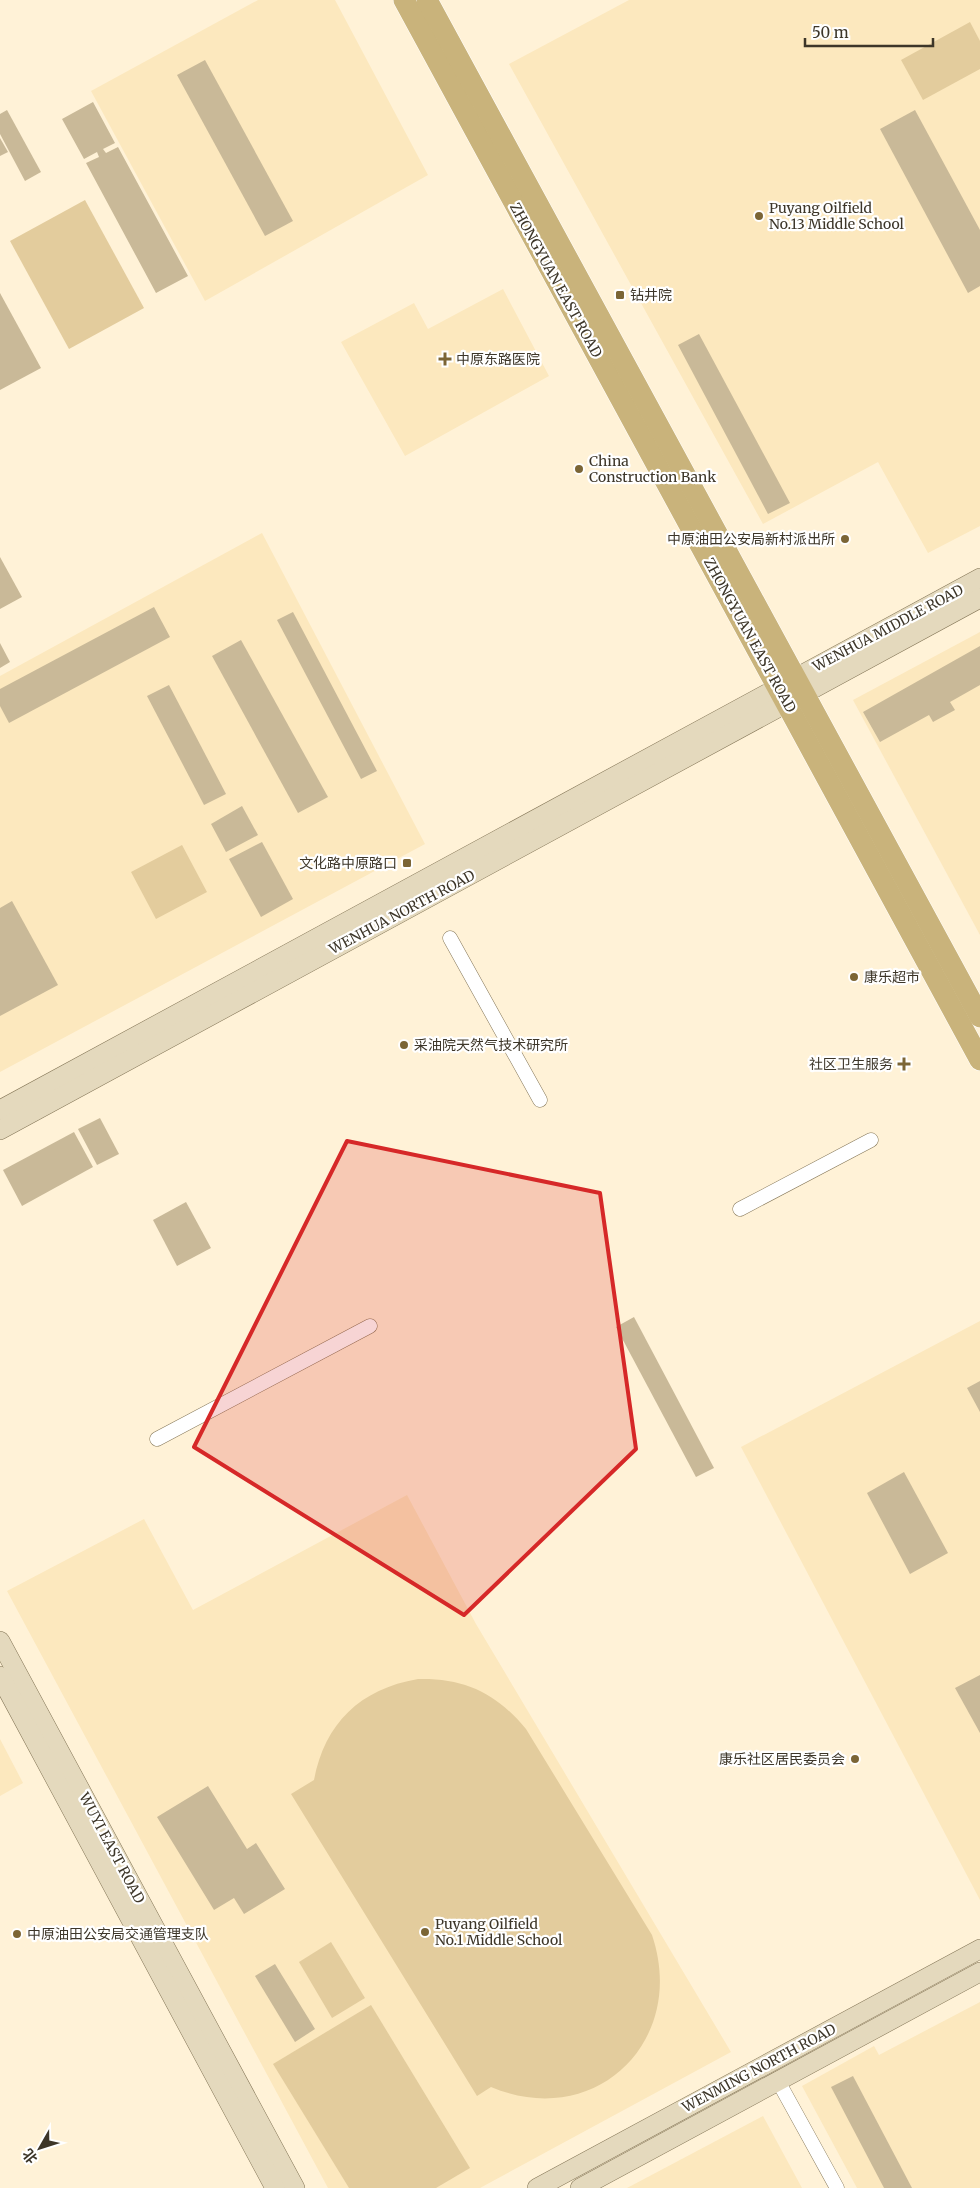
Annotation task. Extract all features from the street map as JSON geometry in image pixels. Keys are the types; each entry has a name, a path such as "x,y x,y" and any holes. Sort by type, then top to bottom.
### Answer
{"main road":[{"name":"ZHONGYUAN EAST ROAD","path":"404,0 791,691 980,1017"},
{"name":"ZHONGYUAN EAST ROAD","path":"427,0 791,691 980,1060"}],"street":[{"name":"WENHUA MIDDLE ROAD","path":"791,691 980,578"},
{"name":"WENHUA MIDDLE ROAD","path":"791,691 980,598"},
{"name":"WENHUA NORTH ROAD","path":"0,1110 791,691"},
{"name":"WENHUA NORTH ROAD","path":"0,1130 791,691"},
{"path":"450,938 540,1100"},
{"path":"740,1209 871,1140"},
{"path":"158,1439 370,1326"},
{"name":"WUYI EAST ROAD","path":"0,1640 295,2188"},
{"name":"WUYI EAST ROAD","path":"0,1676 275,2188"},
{"name":"WENMING NORTH ROAD","path":"537,2188 980,1949"},
{"name":"WENMING NORTH ROAD","path":"580,2188 980,1972"},
{"path":"778,2081 837,2188"}],"highlighted area":[{"path":"347,1141 600,1193 636,1449 464,1615 194,1447"}],"shaded area":[{"path":"258,0 335,0 428,175 205,301 91,91"},
{"name":"Puyang Oilfield No.13 Middle School","path":"629,0 980,0 980,526 928,553 878,462 763,524 509,64"},
{"path":"970,22 980,41 980,69 923,100 901,60"},
{"path":"85,200 144,308 69,349 10,241"},
{"name":"中原东路医院","path":"503,289 549,376 405,456 341,342 414,303 428,329"},
{"path":"262,533 425,844 0,1072 0,676"},
{"path":"980,632 980,935 853,700"},
{"path":"182,845 207,892 156,919 131,872"},
{"path":"980,1321 980,1900 741,1447"},
{"name":"Puyang Oilfield No.1 Middle School","path":"407,1495 476,1624 731,2052 480,2188 328,2188 7,1591 144,1519 193,1610"},
{"path":"418,1679 435,1679 465,1685 491,1697 515,1716 526,1729 652,1935 660,1974 657,2010 644,2041 624,2067 597,2086 565,2097 529,2097 491,2087 477,2096 291,1794 314,1780 319,1760 327,1742 336,1726 348,1712 363,1700 379,1691"},
{"path":"0,1739 23,1783 0,1796"},
{"path":"331,1942 365,1998 332,2018 299,1962"},
{"path":"980,2002 980,2188 857,2188 802,2086 874,2046 879,2055"},
{"path":"371,2005 470,2168 436,2188 349,2188 273,2064"},
{"path":"763,2116 802,2188 627,2188"}],"building":[{"path":"205,60 293,221 265,236 177,75"},
{"path":"93,102 115,143 103,149 106,153 118,147 188,276 156,293 86,163 99,157 97,152 84,159 62,119"},
{"path":"7,110 41,172 25,181 0,134 0,114"},
{"path":"915,110 980,230 980,286 968,293 880,129"},
{"path":"0,138 8,152 0,156"},
{"path":"0,293 41,368 0,390"},
{"path":"699,334 790,503 768,514 678,345"},
{"path":"0,557 22,597 0,609"},
{"path":"154,607 170,637 9,723 0,706 0,689"},
{"path":"293,612 377,771 361,779 277,620"},
{"path":"241,640 328,797 298,813 212,656"},
{"path":"0,643 10,662 0,668"},
{"path":"980,646 980,685 950,702 955,710 933,722 929,715 880,742 863,712"},
{"path":"169,685 226,794 204,805 147,696"},
{"path":"242,806 258,835 226,852 211,824"},
{"path":"262,842 293,899 261,917 229,859"},
{"path":"12,901 58,985 0,1016 0,908"},
{"path":"100,1118 119,1154 97,1165 78,1129"},
{"path":"74,1132 93,1167 22,1206 3,1170"},
{"path":"186,1202 211,1248 177,1266 153,1220"},
{"path":"634,1317 714,1468 696,1477 616,1327"},
{"path":"980,1381 980,1412 967,1388"},
{"path":"904,1472 948,1553 910,1574 867,1493"},
{"path":"980,1675 980,1733 955,1688"},
{"path":"208,1786 247,1849 256,1843 285,1889 244,1914 234,1898 214,1910 157,1817"},
{"path":"275,1964 315,2029 295,2042 255,1976"},
{"path":"853,2076 912,2188 884,2188 831,2087"}],"place":[{"name":"Puyang Oilfield No.13 Middle School","path":"759,216"},
{"name":"钻井院","path":"620,295"},
{"name":"中原东路医院","path":"445,359"},
{"name":"China Construction Bank","path":"579,469"},
{"name":"中原油田公安局新村派出所","path":"845,539"},
{"name":"文化路中原路口","path":"407,863"},
{"name":"康乐超市","path":"854,977"},
{"name":"采油院天然气技术研究所","path":"404,1045"},
{"name":"社区卫生服务","path":"904,1064"},
{"name":"康乐社区居民委员会","path":"855,1759"},
{"name":"Puyang Oilfield No.1 Middle School","path":"425,1932"},
{"name":"中原油田公安局交通管理支队","path":"17,1934"}]}
